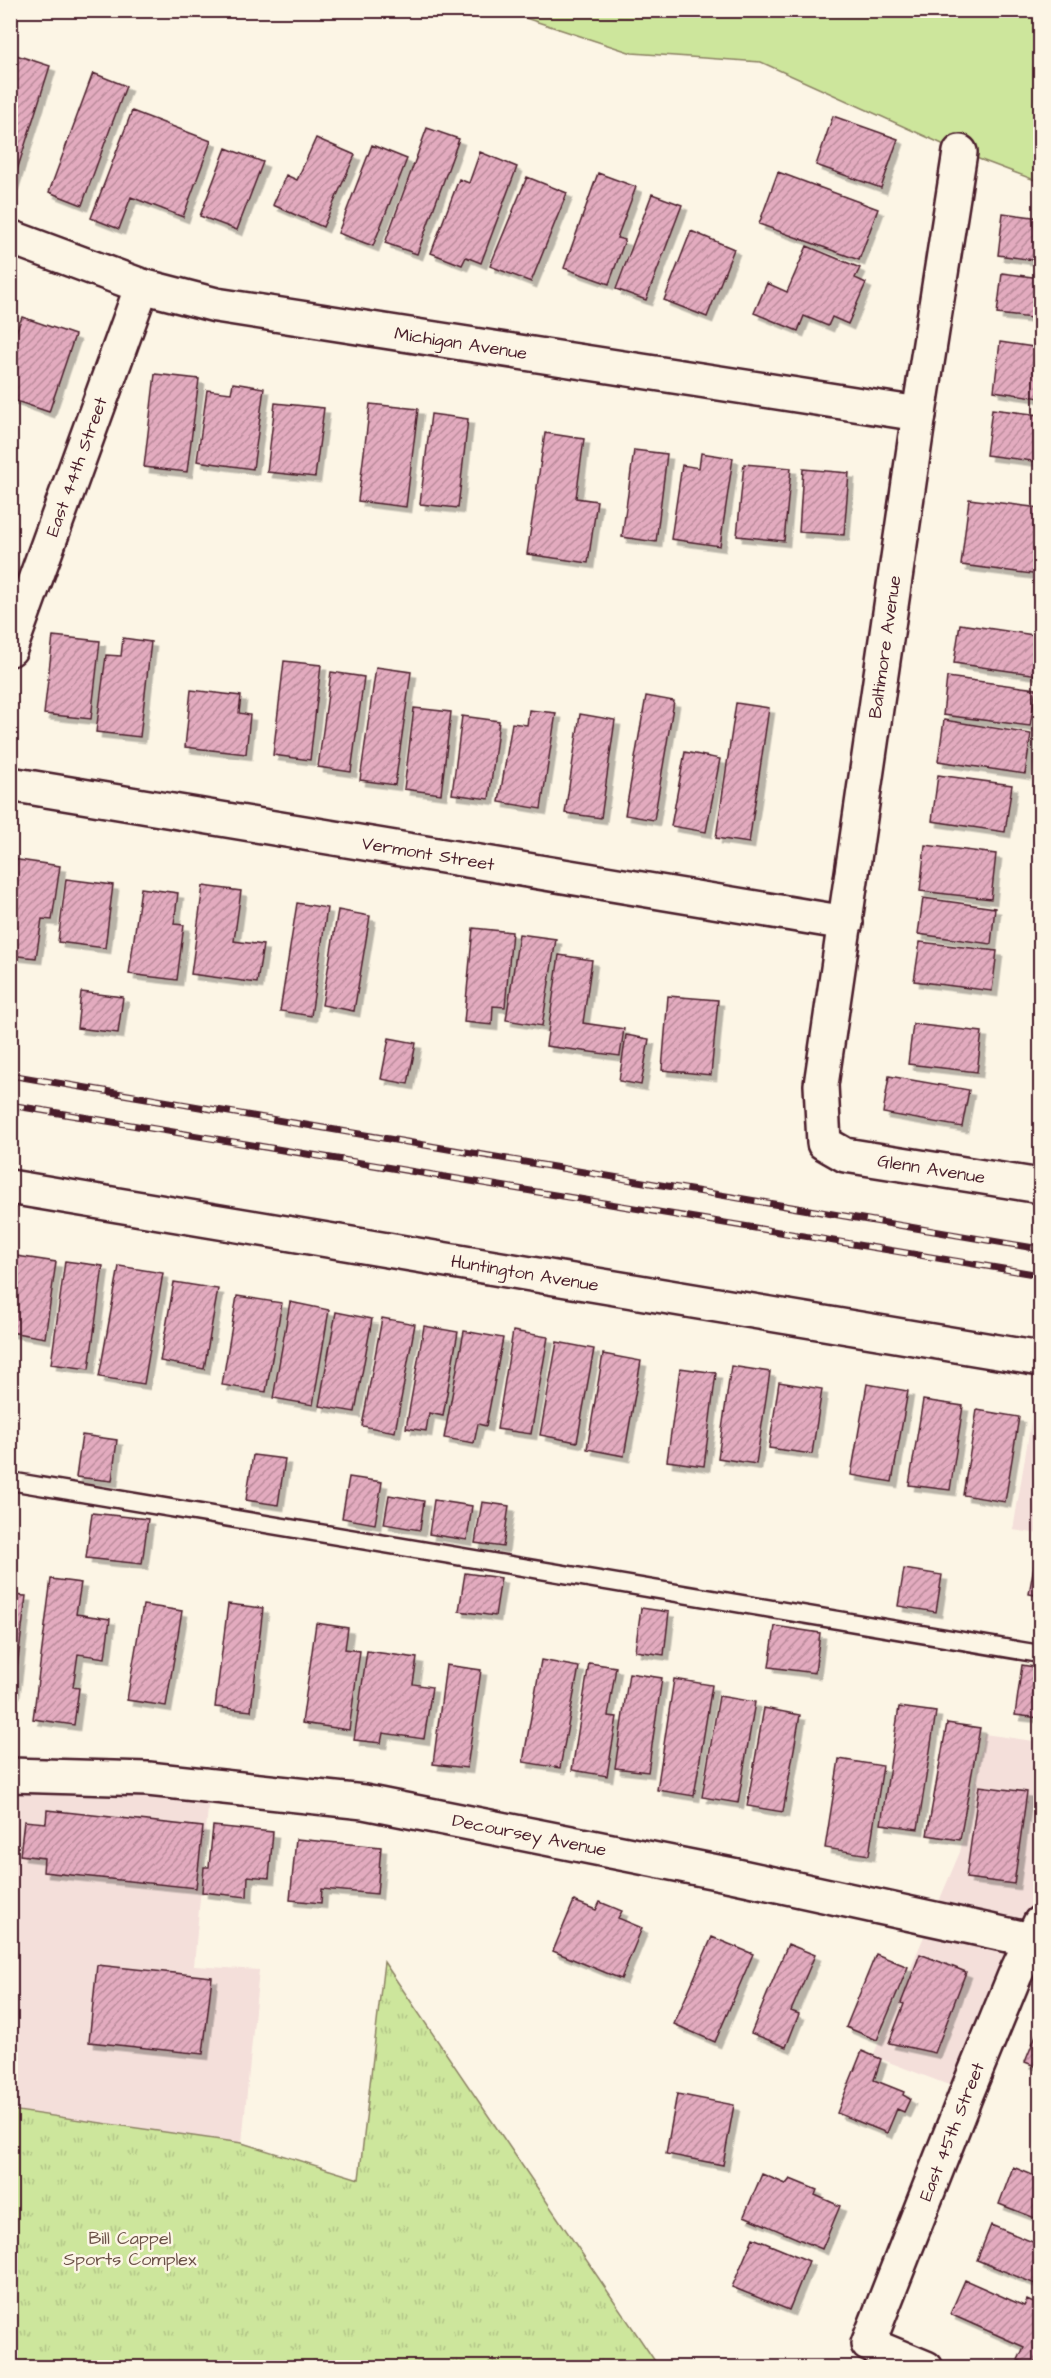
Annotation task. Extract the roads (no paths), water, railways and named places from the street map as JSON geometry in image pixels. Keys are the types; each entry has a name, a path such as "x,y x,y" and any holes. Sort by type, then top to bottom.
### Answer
{"street":[{"name":"Baltimore Avenue","path":"824,1143 821,1085 919,414 960,152"},
{"name":"Michigan Avenue","path":"10,237 142,286 228,307 919,414"},
{"name":"East 44th Street","path":"10,649 142,286"},
{"name":"Vermont Street","path":"10,784 846,922"},
{"name":"Glenn Avenue","path":"824,1143 845,1155 1041,1186"},
{"name":"Huntington Avenue","path":"10,1187 1041,1359"},
{"name":"Decoursey Avenue","path":"10,1775 148,1779 364,1802 1037,1935"},
{"name":"East 45th Street","path":"926,2367 868,2344 967,2092 1037,1935"}],"lane":[{"path":"10,1481 1041,1654"}],"railway":[{"path":"10,1075 1040,1249"},
{"path":"10,1105 1040,1275"}],"park label":[{"name":"Bill Cappel Sports Complex","path":"130,2248"}]}
